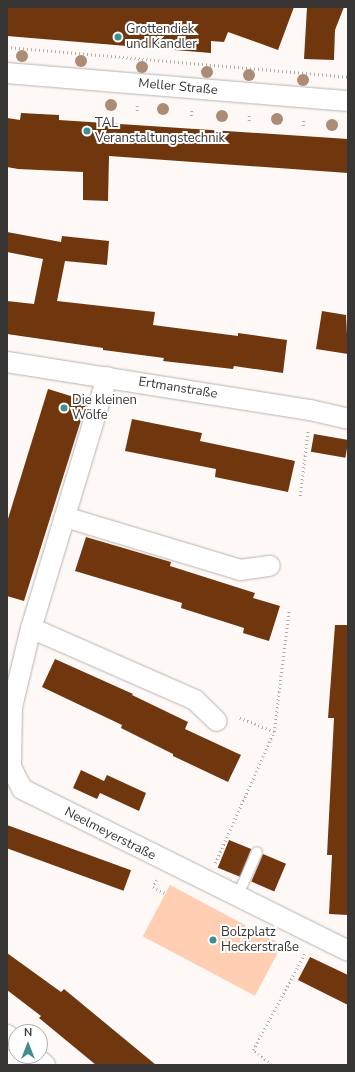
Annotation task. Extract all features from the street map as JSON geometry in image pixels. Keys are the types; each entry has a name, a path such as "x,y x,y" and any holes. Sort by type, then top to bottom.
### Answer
{"street":[{"name":"Meller Straße","path":"7,72 348,101"},
{"name":"Ertmanstraße","path":"7,362 310,410 348,418"},
{"name":"Neelmeyerstraße","path":"107,377 31,628 12,707 11,767 22,789 314,936 348,951"},
{"path":"65,517 240,570 270,566"},
{"path":"31,628 195,700 218,722"}],"lane":[{"path":"237,897 257,852"}],"path":[{"path":"7,47 348,77"},
{"path":"137,103 137,111"},
{"path":"191,116 192,108"},
{"path":"249,112 249,121"},
{"path":"303,126 304,117"},
{"path":"300,496 310,410"},
{"path":"206,881 274,732 289,609"},
{"path":"218,722 230,714 274,732"},
{"path":"271,1065 253,1050 314,936"}],"shaded area":[{"name":"Bolzplatz Heckerstraße","path":"170,885 282,945 255,996 143,936"}],"building":[{"path":"7,7 294,7 278,50 228,32 224,42 211,41 211,53 7,36"},
{"path":"307,7 344,7 335,30 334,60 304,59"},
{"path":"21,113 59,115 59,120 348,139 348,173 109,156 108,201 83,200 83,172 18,169 7,167 7,118 20,120"},
{"path":"7,232 61,242 62,236 109,241 107,265 65,261 57,301 155,312 153,325 238,336 238,333 287,340 283,373 234,366 233,369 163,361 164,358 103,350 103,348 7,334 7,301 34,304 43,259 7,252"},
{"path":"322,311 346,315 348,354 316,349"},
{"path":"48,389 87,401 24,601 7,596 7,522"},
{"path":"132,419 202,433 200,441 295,461 288,492 215,477 216,469 125,451"},
{"path":"314,434 348,440 345,458 311,452"},
{"path":"86,537 171,562 170,566 255,593 253,598 280,606 269,641 243,633 244,628 181,608 182,603 75,571"},
{"path":"335,625 348,625 348,915 329,914 332,855 327,855 334,718 328,718"},
{"path":"55,659 133,694 132,695 188,722 185,729 241,755 228,782 173,756 173,754 121,728 122,725 42,687"},
{"path":"81,770 104,781 107,775 146,793 139,811 100,793 97,799 73,788"},
{"path":"7,825 131,870 124,891 7,848"},
{"path":"229,840 251,849 240,877 218,868"},
{"path":"263,854 286,864 274,891 251,882"},
{"path":"7,953 61,992 64,989 156,1065 96,1065 39,1018 41,1016 7,990"},
{"path":"310,957 348,975 348,1005 298,980"}],"place":[{"name":"Grottendiek und Kandler","path":"118,37"},
{"name":"TAL Veranstaltungstechnik","path":"87,131"},
{"name":"Die kleinen Wölfe","path":"64,408"},
{"name":"Bolzplatz Heckerstraße","path":"213,940"}]}
